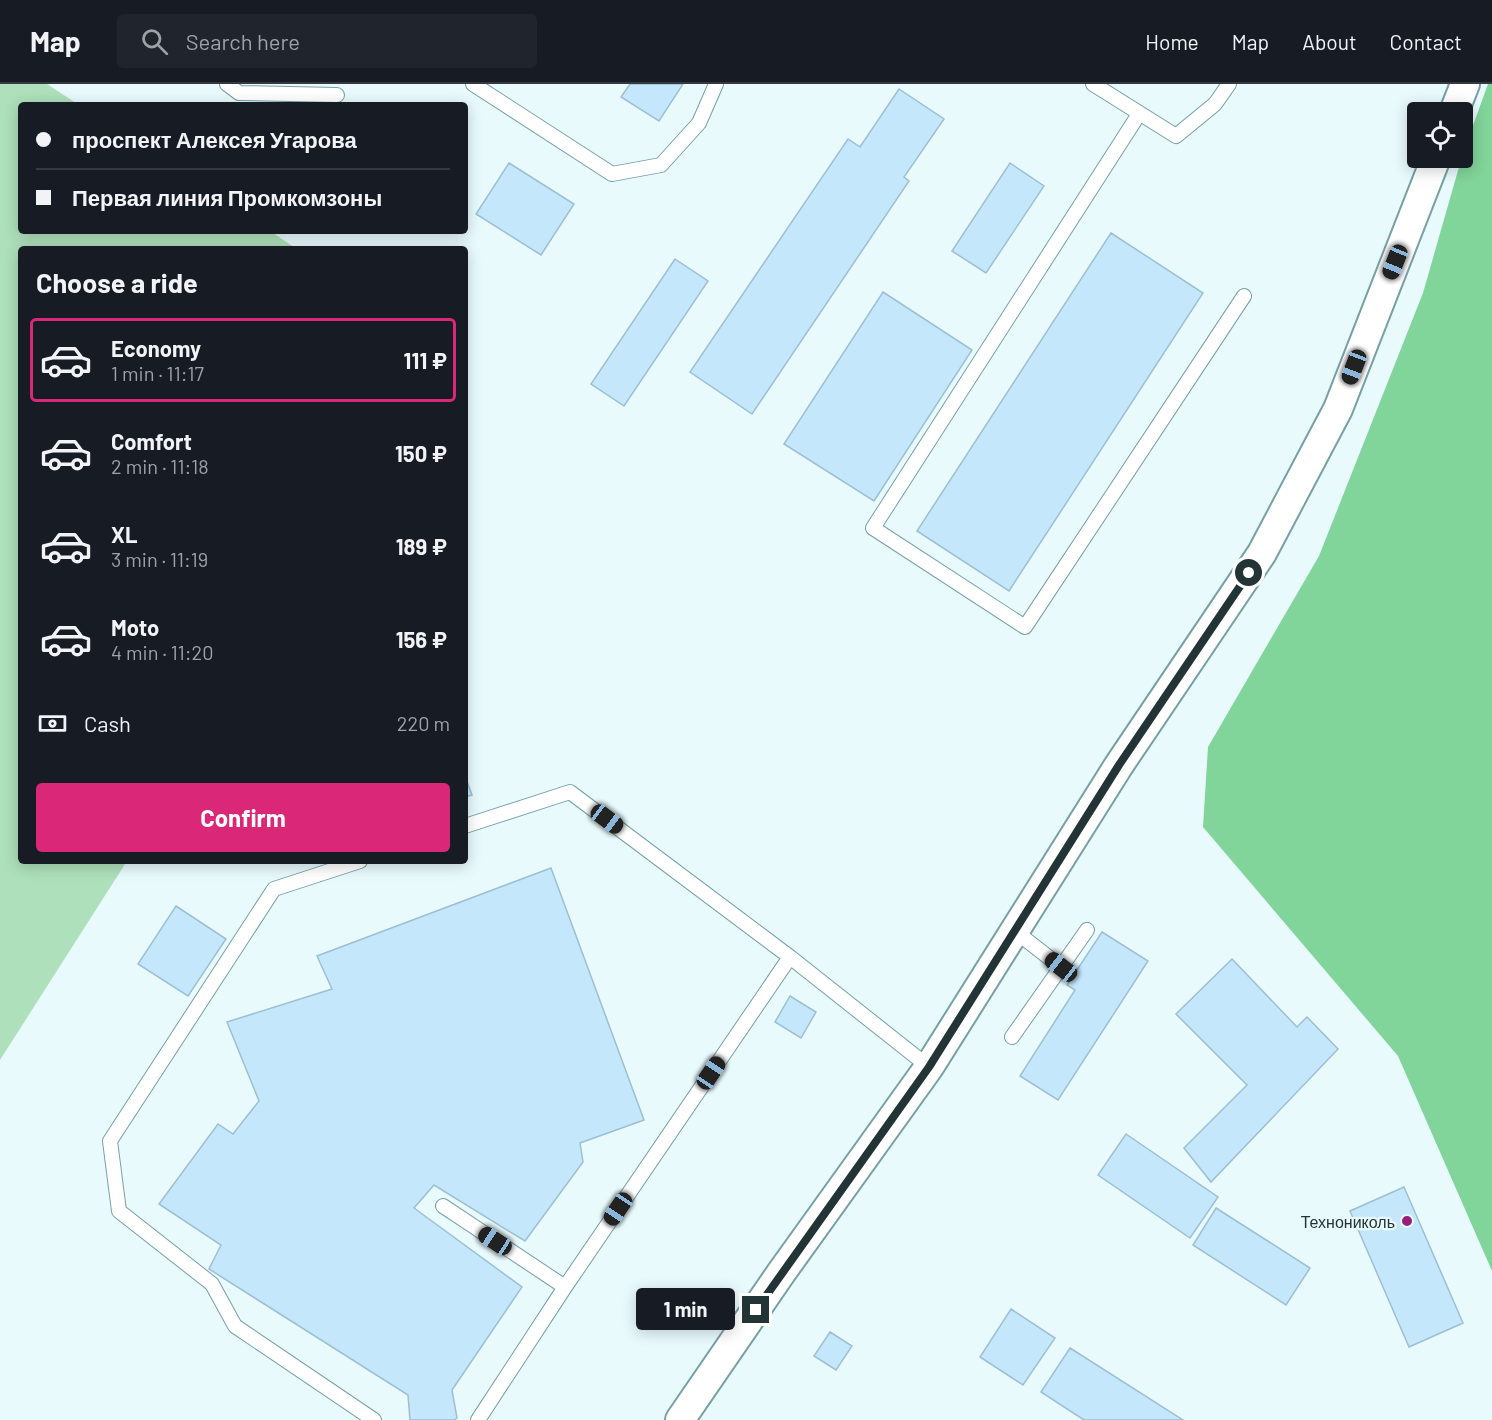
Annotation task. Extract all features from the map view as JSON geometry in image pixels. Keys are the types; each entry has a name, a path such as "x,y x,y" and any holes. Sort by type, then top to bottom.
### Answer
{"street":[{"path":"1458,102 1465,84"},
{"path":"680,1420 929,1067 1119,765 1262,553 1338,409 1432,168"}],"lane":[{"path":"227,84 239,93 337,95"},
{"path":"473,84 612,174 662,165 699,123 716,84"},
{"path":"1093,84 1176,136 1215,104 1229,84"},
{"path":"1139,114 873,528 1025,627 1244,296"},
{"path":"468,825 570,792 790,957 929,1067"},
{"path":"351,864 274,889 110,1141 119,1210 212,1284 236,1326 374,1420"},
{"path":"1012,1036 1087,930"},
{"path":"1015,931 1061,967"},
{"path":"478,1420 565,1287 790,957"},
{"path":"443,1206 565,1287"}],"green space":[{"path":"0,84 47,84 74,102 18,102 18,234 274,234 292,246 18,246 18,864 125,864 0,1060"},
{"path":"1488,84 1492,84 1492,1271 1398,1056 1203,827 1208,747 1319,556 1423,293 1459,168 1473,168 1473,125"}],"building":[{"path":"630,84 683,84 659,121 621,97"},
{"path":"899,89 944,119 904,177 909,181 752,414 690,372 848,139 860,147"},
{"path":"509,163 574,204 541,255 476,214"},
{"path":"1010,163 1044,186 986,273 952,251"},
{"path":"1111,233 1203,293 1009,591 917,531"},
{"path":"675,259 708,281 624,406 591,384"},
{"path":"883,292 972,350 874,501 784,444"},
{"path":"468,784 472,795 468,796"},
{"path":"551,868 644,1120 580,1143 583,1162 525,1241 434,1185 414,1208 522,1287 452,1390 457,1418 454,1420 410,1420 408,1395 209,1269 221,1245 159,1204 218,1124 233,1134 259,1101 227,1022 332,989 317,956"},
{"path":"176,906 226,939 188,996 138,964"},
{"path":"1102,932 1148,961 1058,1100 1020,1076 1075,990 1067,985"},
{"path":"1232,959 1297,1027 1307,1017 1338,1049 1211,1182 1184,1148 1247,1085 1176,1014"},
{"path":"790,996 816,1012 801,1038 775,1022"},
{"path":"1126,1134 1218,1197 1190,1238 1098,1175"},
{"path":"1404,1187 1463,1323 1409,1347 1350,1211"},
{"path":"1216,1208 1310,1268 1286,1305 1193,1245"},
{"path":"1011,1309 1055,1338 1023,1385 980,1357"},
{"path":"830,1332 852,1346 836,1370 814,1356"},
{"path":"1070,1348 1183,1420 1084,1420 1041,1392"}],"place":[{"name":"Технониколь","path":"1407,1221"}],"route":[{"path":"756,1310 929,1067 1076,831 1249,573"}]}
